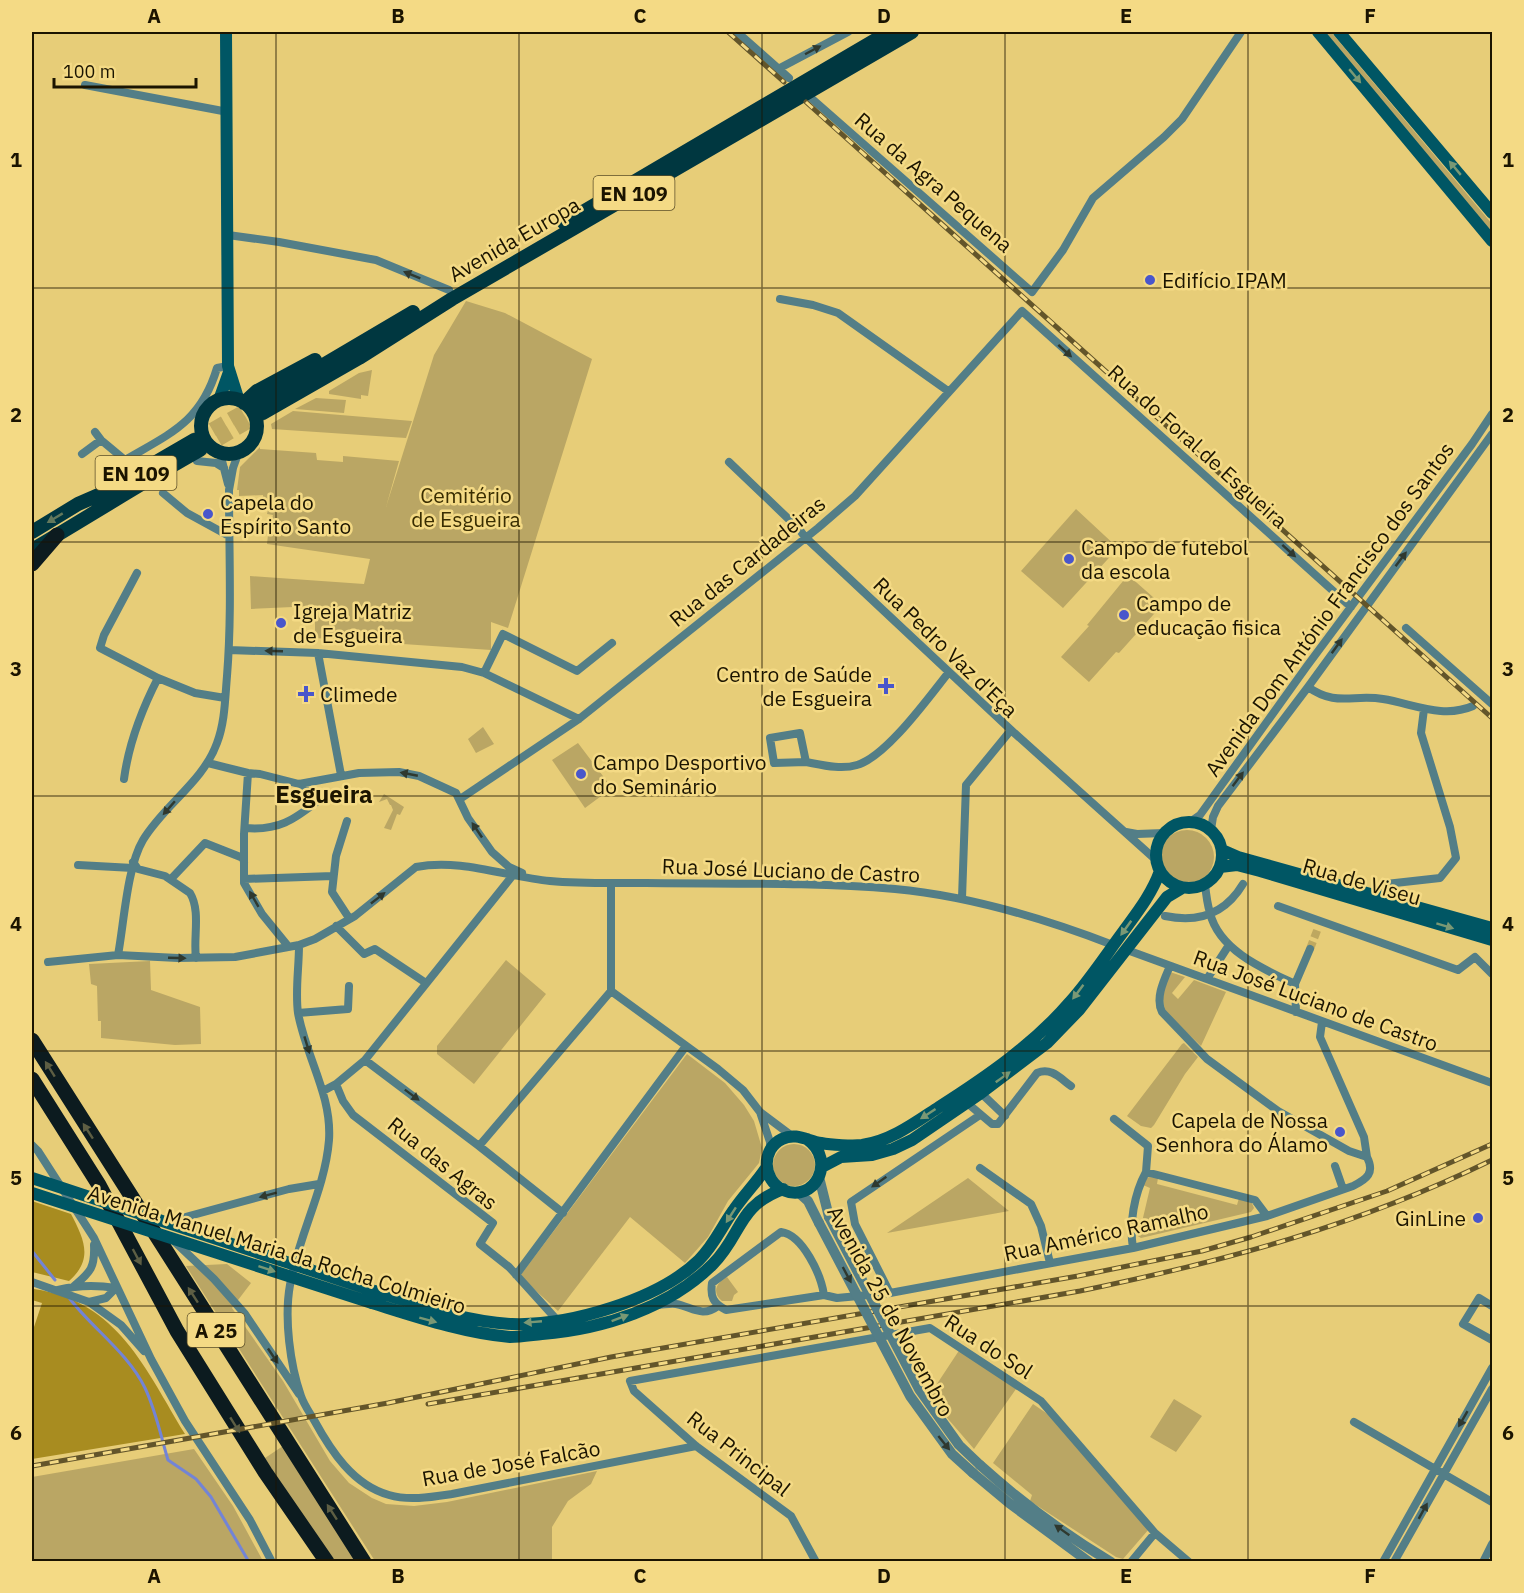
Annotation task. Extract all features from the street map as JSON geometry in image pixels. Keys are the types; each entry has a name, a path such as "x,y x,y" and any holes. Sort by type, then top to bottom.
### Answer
{"highway":[{"path":"32,564 57,535"},
{"name":"A 25","path":"32,1040 364,1562"},
{"name":"A 25","path":"32,1079 99,1185 177,1331 265,1472 327,1562"}],"main road":[{"path":"218,452 203,439 201,422 210,404 219,400 231,374 226,32"},
{"name":"Avenida Europa","path":"353,354 449,290 889,32"},
{"name":"Avenida Europa","path":"252,402 353,354 452,299 912,32"},
{"path":"1318,32 1492,241"},
{"path":"1339,32 1492,213"},
{"path":"197,450 238,454 251,445 258,430 267,421 345,375 353,354 330,351 252,402"},
{"path":"231,374 252,402"},
{"path":"231,374 248,391 258,430"},
{"name":"EN 109","path":"219,400 234,398 252,402"},
{"path":"78,504 96,487 191,431 201,422"},
{"name":"EN 109","path":"32,532 78,504 197,450"},
{"name":"EN 109","path":"32,550 86,518 110,510 197,450"},
{"path":"1158,865 1172,884 1182,888 1194,888 1214,877 1220,867 1222,850 1211,830 1201,824 1178,823 1164,833 1156,848 1158,865 1151,893 1070,1002 1038,1035 955,1097 900,1132 862,1145 822,1143 792,1136 783,1138 770,1149 766,1161 766,1168 774,1183 783,1190 798,1192 811,1187 821,1172 842,1157 873,1155 893,1149 912,1140 981,1093 1047,1043 1079,1010 1167,897 1182,888"},
{"name":"Rua de Viseu","path":"1222,850 1492,928"},
{"name":"Rua de Viseu","path":"1220,867 1237,866 1260,871 1492,940"},
{"path":"807,1139 818,1149 821,1172"},
{"name":"Avenida Manuel Maria da Rocha Colmieiro","path":"32,1193 172,1239 373,1297 459,1316 513,1324 588,1315 642,1296 682,1274 708,1251 733,1211 766,1168"},
{"name":"Avenida Manuel Maria da Rocha Colmieiro","path":"32,1178 164,1222 455,1327 512,1337 548,1334 606,1324 653,1305 696,1280 725,1250 754,1204 783,1190"}],"street":[{"path":"737,32 789,78"},
{"path":"778,69 848,32"},
{"name":"Rua da Agra Pequena","path":"811,98 1032,292 1063,250 1093,198 1182,119 1241,32"},
{"path":"85,85 228,112"},
{"path":"228,235 376,260 449,290"},
{"path":"780,299 813,305 838,313 948,391"},
{"name":"Rua das Cardadeiras","path":"460,799 579,719 855,496 1022,311"},
{"name":"Rua do Foral de Esgueira","path":"1022,311 1351,607"},
{"path":"82,454 98,436 125,460 185,423 197,411 208,394 217,368 231,374"},
{"name":"Avenida Dom António Francisco dos Santos","path":"1190,822 1200,815 1492,414"},
{"name":"Avenida Dom António Francisco dos Santos","path":"1211,830 1218,806 1308,687 1492,434"},
{"path":"197,450 224,468"},
{"path":"218,452 229,490"},
{"path":"118,955 133,865 142,841 208,764 217,744 222,724 229,650 229,490 238,454"},
{"name":"Rua Pedro Vaz d'Eça","path":"729,462 805,537 1011,730 966,785 962,898"},
{"path":"163,493 187,513 229,536"},
{"path":"138,573 104,635 100,648 158,678 195,693 225,698"},
{"path":"1406,628 1492,704"},
{"path":"484,673 503,634 576,671 612,643"},
{"path":"229,650 318,653 462,666 484,673 579,719"},
{"path":"318,653 341,775"},
{"path":"806,762 800,733 770,738 774,763 806,762 838,767 857,765 882,751 949,672"},
{"path":"124,779 136,725 158,678"},
{"path":"1308,687 1321,696 1332,699 1381,699 1445,712 1463,711 1473,706"},
{"path":"1383,896 1386,884 1440,878 1456,858 1450,827 1421,733 1424,709"},
{"path":"1011,730 1125,832 1158,865"},
{"path":"208,764 299,784 319,800 296,818 279,825 260,829 245,828"},
{"path":"299,784 341,775 399,772 448,788 456,793 468,818 492,852 509,867 532,878"},
{"path":"248,773 244,883 262,914 279,938 288,946"},
{"path":"348,821 338,847 332,892 349,918"},
{"path":"1125,832 1164,833"},
{"path":"171,879 206,843 243,858 244,862"},
{"path":"490,870 499,858"},
{"path":"78,865 133,865 138,869 165,876 190,893 193,897 196,958"},
{"name":"Rua José Luciano de Castro","path":"48,962 118,955 236,957 298,945 315,939 349,918 416,867 428,865 490,870 550,881 841,886 902,890 962,898 1113,945"},
{"path":"323,1091 336,1084 365,1060 513,874"},
{"path":"244,879 333,876"},
{"path":"479,1146 611,991 611,883"},
{"path":"1205,884 1210,914 1215,927 1229,945 1238,953 1295,984"},
{"path":"1165,916 1194,919 1210,914 1226,905 1243,884"},
{"path":"1278,906 1319,924 1458,970 1475,957 1492,974"},
{"path":"336,926 364,954 375,949 426,983"},
{"name":"Rua de José Falcão","path":"298,945 298,1013 323,1091 329,1121 329,1141 290,1285 290,1347 302,1397 323,1437 344,1466 365,1484 390,1496 419,1498 452,1494 696,1446"},
{"path":"1207,980 1229,945"},
{"path":"1296,1012 1295,984 1310,949"},
{"name":"Rua José Luciano de Castro","path":"1126,950 1492,1083"},
{"path":"1170,966 1158,1004 1162,1012 1207,1059 1278,1111 1349,1151 1367,1157 1364,1137 1320,1037 1322,1022"},
{"path":"298,1013 348,1009 349,986"},
{"path":"611,991 743,1090 760,1112 792,1136"},
{"path":"516,1275 686,1046"},
{"path":"365,1060 563,1213"},
{"path":"966,1102 992,1124 998,1124 1037,1073 1044,1070 1052,1071 1071,1086"},
{"name":"Rua das Agras","path":"336,1084 343,1101 354,1115 493,1223 480,1244 509,1267 557,1320"},
{"path":"981,1093 1005,1116"},
{"path":"760,1112 770,1142 770,1149"},
{"path":"890,1293 855,1224 850,1202 980,1115"},
{"path":"1114,1119 1148,1146 1146,1173 1131,1222 1133,1248"},
{"path":"32,1145 94,1238 116,1288 184,1421 250,1520 272,1562"},
{"name":"Rua Américo Ramalho","path":"653,1305 676,1304 701,1313 712,1311 718,1306 726,1310 824,1295 837,1298 890,1293 1133,1248 1267,1215 1364,1181 1370,1174 1371,1166 1367,1157"},
{"path":"1335,1166 1343,1189"},
{"path":"980,1168 1031,1204 1041,1226 1050,1263"},
{"name":"Avenida 25 de Novembro","path":"821,1172 824,1220"},
{"path":"1146,1173 1256,1200 1267,1215"},
{"path":"164,1222 289,1189 319,1184"},
{"name":"Avenida 25 de Novembro","path":"798,1192 824,1220 910,1396 952,1454 1112,1562"},
{"path":"712,1283 781,1232 789,1233 798,1241 819,1275 824,1295"},
{"path":"74,1286 88,1274 95,1261 94,1238"},
{"path":"172,1239 214,1279 245,1314 302,1397"},
{"path":"714,1263 711,1294 718,1306"},
{"path":"32,1282 89,1302 121,1325 151,1359"},
{"path":"58,1290 74,1286 96,1285 116,1288"},
{"path":"89,1302 106,1298 116,1288"},
{"path":"1492,1306 1479,1298 1464,1324 1492,1340"},
{"name":"Rua do Sol","path":"630,1381 930,1328 1041,1401 1155,1533 1189,1562"},
{"path":"1383,1562 1492,1368"},
{"name":"Rua Principal","path":"630,1381 634,1391 696,1446 791,1516 816,1562"},
{"path":"1394,1562 1492,1389"},
{"path":"1354,1422 1492,1502"},
{"name":"Avenida 25 de Novembro","path":"976,1469 1025,1515 1089,1562"},
{"path":"1131,1562 1155,1533"},
{"path":"1483,1562 1492,1544"}],"green space":[{"path":"1322,32 1331,32 1492,224 1492,235"},
{"name":"Cemitério de Esgueira","path":"466,301 505,313 592,359 508,628 491,622 491,650 315,638 315,606 251,609 250,576 364,584 370,559 267,544 273,515 267,514 268,510 262,509 263,495 239,496 239,490 237,490 240,467 260,447 260,449 316,453 317,460 343,462 343,456 399,461 386,507 434,355"},
{"path":"372,370 368,396 361,395 361,399 329,394 329,391 359,373"},
{"path":"316,398 346,400 344,413 295,409"},
{"path":"293,411 412,421 406,438 272,429 271,424"},
{"name":"Campo de futebol da escola","path":"1076,509 1118,548 1063,608 1021,571"},
{"name":"Campo de educação fisica","path":"1128,575 1162,605 1119,653 1116,652 1089,682 1061,657 1089,626 1087,625"},
{"path":"483,727 494,744 476,753 468,739"},
{"name":"Campo Desportivo do Seminário","path":"578,743 612,788 585,808 552,760"},
{"path":"384,794 404,807 400,815 397,814 391,830 384,828 393,810 387,799 379,802"},
{"path":"1187,830 1197,832 1206,838 1212,847 1214,857 1212,867 1206,876 1197,882 1187,884 1177,882 1168,876 1162,867 1160,857 1162,847 1168,838 1177,832"},
{"path":"506,960 546,994 474,1084 437,1054 437,1046"},
{"path":"150,961 151,990 200,1007 201,1044 175,1045 101,1038 97,986 91,984 89,964"},
{"path":"1170,972 1185,977 1172,993 1178,999 1194,980 1226,992 1201,1046 1165,1012 1161,987"},
{"path":"1184,1043 1198,1057 1154,1125 1151,1128 1141,1126 1127,1116"},
{"path":"687,1054 725,1083 744,1105 754,1121 762,1148 759,1163 728,1201 708,1237 685,1263 630,1217 558,1311 520,1276"},
{"path":"794,1144 802,1145 809,1150 814,1157 814,1173 809,1180 802,1185 794,1186 786,1185 779,1180 774,1173 773,1165 774,1157 779,1150 786,1145"},
{"path":"1151,1176 1158,1178 1157,1184 1237,1205 1239,1198 1251,1201 1254,1208 1251,1212 1141,1238 1136,1235 1135,1220 1142,1222 1150,1188 1143,1185"},
{"path":"968,1178 1009,1211 887,1233"},
{"path":"227,1264 251,1283 232,1308 283,1381 330,1461 349,1483 372,1498 386,1504 414,1506 447,1502 597,1471 591,1484 568,1501 552,1527 552,1561 375,1561 186,1266"},
{"path":"727,1277 738,1292 732,1301 722,1301 716,1291 720,1282"},
{"path":"960,1349 1016,1389 974,1449 942,1412 931,1393"},
{"path":"1174,1399 1202,1416 1176,1452 1150,1437"},
{"path":"1033,1404 1052,1417 1149,1529 1123,1559 1116,1557 1030,1501 1032,1495 993,1463"},
{"path":"283,1446 357,1561 334,1561 262,1460"},
{"path":"194,1449 233,1506 263,1561 32,1561 32,1477"}],"shaded area":[{"path":"32,1201 71,1214 76,1223 83,1240 84,1257 77,1273 69,1281 32,1272"},
{"path":"34,1289 63,1296 88,1308 108,1323 142,1363 185,1434 32,1459 32,1330 42,1303 32,1300"}],"waterway":[{"path":"32,1251 55,1280"},
{"path":"70,1299 120,1352 138,1375 152,1406 168,1460 196,1479 211,1497 249,1562"}],"tunnel":[{"path":"194,440 257,404"},
{"path":"200,450 263,413"},
{"path":"1310,949 1318,928"}],"railway":[{"path":"728,32 784,82"},
{"path":"806,102 1492,718"},
{"path":"32,1466 388,1403 611,1357 1078,1276 1202,1251 1387,1191 1492,1144"},
{"path":"428,1404 1080,1291 1187,1267 1291,1239 1342,1222 1392,1204 1492,1160"}],"place":[{"name":"Edifício IPAM","path":"1150,280"},
{"name":"Capela do Espírito Santo","path":"208,514"},
{"name":"Campo de futebol da escola","path":"1069,559"},
{"name":"Campo de educação fisica","path":"1124,615"},
{"name":"Igreja Matriz de Esgueira","path":"281,623"},
{"name":"Centro de Saúde de Esgueira","path":"886,686"},
{"name":"Climede","path":"306,694"},
{"name":"Campo Desportivo do Seminário","path":"581,774"},
{"name":"Capela de Nossa Senhora do Álamo","path":"1340,1132"},
{"name":"GinLine","path":"1478,1218"}],"district":[{"name":"Esgueira","path":"324,794"}]}
